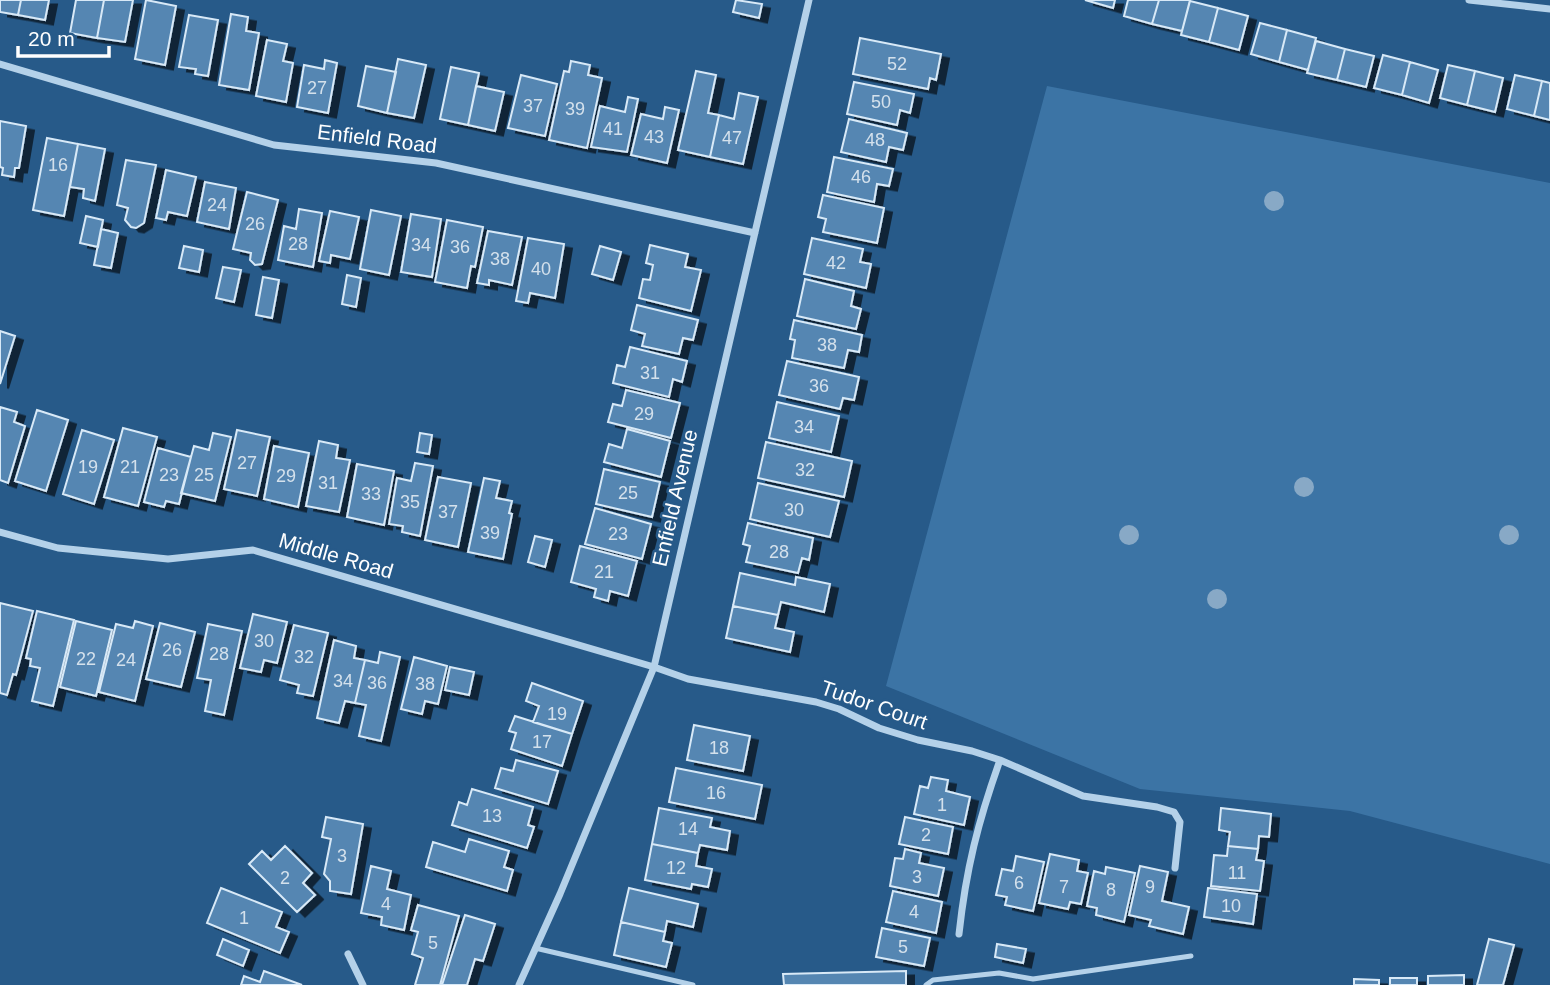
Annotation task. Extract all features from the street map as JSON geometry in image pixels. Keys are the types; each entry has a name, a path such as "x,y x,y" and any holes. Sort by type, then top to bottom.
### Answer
{"street":[{"name":"Enfield Avenue","path":"519,985 654,667 809,0"},
{"path":"1469,0 1550,9"},
{"name":"Enfield Road","path":"0,64 274,145 436,163 755,233"},
{"name":"Middle Road","path":"0,532 58,548 168,559 253,550 654,667"},
{"name":"Tudor Court","path":"654,667 688,679 816,702 839,709 879,728 918,740 972,751 1083,796 1174,812 1180,822 1175,867"},
{"path":"958,934 970,855 979,818 1000,761"},
{"path":"348,954 363,985"}],"lane":[{"path":"535,948 693,985"},
{"path":"926,985 933,980 999,974 1032,979 1191,956"}],"shaded area":[{"path":"1047,86 1550,183 1550,864 1350,811 1140,789 886,686"}],"building":[{"path":"0,0 21,0 18,15 0,12"},
{"path":"21,0 49,0 45,20 18,15"},
{"path":"76,0 104,0 97,38 70,33"},
{"path":"104,0 133,0 125,42 97,38"},
{"path":"146,0 176,6 165,65 135,59"},
{"path":"736,0 762,4 759,18 733,12"},
{"path":"1085,0 1115,0 1113,8"},
{"path":"1128,0 1159,0 1152,24 1124,16"},
{"path":"1159,0 1190,0 1182,31 1152,24"},
{"path":"1190,1 1218,8 1209,42 1181,35"},
{"path":"1218,8 1248,16 1239,50 1209,42"},
{"path":"231,14 248,17 246,31 259,33 249,90 219,85"},
{"path":"189,15 218,20 208,76 195,74 196,69 179,67"},
{"path":"1260,23 1287,30 1279,62 1251,54"},
{"path":"1287,30 1316,38 1308,70 1279,62"},
{"path":"860,38 941,54 936,80 930,78 928,89 853,74"},
{"path":"267,40 287,44 283,61 293,63 286,102 256,96"},
{"path":"1316,41 1345,49 1337,80 1307,73"},
{"path":"1345,49 1374,56 1366,87 1337,80"},
{"path":"1383,55 1410,62 1402,95 1374,88"},
{"path":"398,59 426,65 414,118 387,113"},
{"path":"325,60 337,63 328,113 297,107 304,65 324,69"},
{"path":"571,61 590,65 588,75 602,78 587,148 549,140 564,71 569,72"},
{"path":"1410,62 1438,70 1429,103 1402,95"},
{"path":"1448,65 1475,71 1467,105 1440,98"},
{"path":"366,66 396,72 387,113 358,106"},
{"path":"451,67 479,73 468,125 440,119"},
{"path":"696,71 716,75 708,113 719,115 710,157 678,150"},
{"path":"1475,71 1503,78 1495,112 1467,105"},
{"path":"521,75 557,84 545,136 508,128"},
{"path":"1515,75 1542,81 1534,116 1507,109"},
{"path":"1542,81 1550,83 1550,120 1534,116"},
{"path":"854,82 914,94 910,113 900,110 897,125 847,114"},
{"path":"476,86 504,92 495,131 468,125"},
{"path":"739,93 758,97 743,164 710,157 719,115 734,119"},
{"path":"628,97 638,99 627,152 591,147 600,106 625,112"},
{"path":"665,107 679,110 667,163 631,155 641,114 663,119"},
{"path":"849,119 907,133 903,150 889,147 886,162 841,152"},
{"path":"0,121 26,126 19,168 15,168 14,177 2,175 3,168 0,167"},
{"path":"47,138 78,144 64,216 33,210"},
{"path":"78,144 105,149 95,201 83,198 84,189 70,187"},
{"path":"834,157 893,169 889,186 877,184 874,202 827,192"},
{"path":"126,160 156,165 144,223 136,228 131,227 125,220 128,208 117,205"},
{"path":"166,170 196,177 187,216 168,212 166,220 156,218"},
{"path":"205,182 236,188 229,229 197,222"},
{"path":"247,192 278,200 262,264 255,265 250,260 251,253 233,249"},
{"path":"823,195 884,208 877,243 823,232 826,219 818,217"},
{"path":"299,209 322,213 313,267 278,260 284,226 296,229"},
{"path":"371,210 401,216 389,275 360,269"},
{"path":"330,211 359,217 350,259 331,255 330,263 319,261"},
{"path":"411,214 441,219 432,277 401,272"},
{"path":"86,216 103,220 98,247 80,243"},
{"path":"447,220 483,227 475,267 471,266 467,288 435,282"},
{"path":"101,229 118,233 111,268 94,265"},
{"path":"488,231 522,237 512,285 489,280 489,285 477,283"},
{"path":"528,238 564,244 555,298 530,293 528,303 516,301"},
{"path":"812,238 863,249 860,262 871,264 866,288 804,274"},
{"path":"650,245 688,254 685,267 701,270 691,311 639,298 643,279 650,280 653,265 646,263"},
{"path":"184,246 203,250 199,272 179,268"},
{"path":"600,246 621,252 613,280 592,274"},
{"path":"223,267 241,270 234,302 216,298"},
{"path":"347,275 361,278 356,307 342,304"},
{"path":"263,277 279,280 272,318 256,315"},
{"path":"805,279 854,291 851,306 861,309 856,329 797,316"},
{"path":"637,305 698,320 693,340 683,338 679,354 642,346 645,334 631,330"},
{"path":"794,320 862,335 859,352 848,350 844,368 792,358 795,340 790,339"},
{"path":"0,331 15,336 0,384"},
{"path":"630,347 687,361 682,382 673,379 669,397 613,383 617,365 625,367"},
{"path":"787,361 859,377 854,400 843,398 840,409 779,395"},
{"path":"626,390 680,403 671,438 608,422 613,404 622,406"},
{"path":"777,402 839,416 831,452 769,438"},
{"path":"0,407 17,412 14,422 25,426 8,483 0,480"},
{"path":"37,410 68,420 46,491 15,481"},
{"path":"123,428 157,437 138,506 104,497"},
{"path":"627,429 670,441 661,477 604,462 609,444 622,448"},
{"path":"82,430 114,440 94,504 63,494"},
{"path":"237,430 270,437 257,496 224,489"},
{"path":"213,433 231,437 215,501 181,493 194,446 209,450"},
{"path":"420,433 432,435 429,454 417,452"},
{"path":"319,441 338,445 336,458 350,460 339,512 306,506"},
{"path":"766,442 852,461 844,497 758,478"},
{"path":"274,446 309,453 298,507 264,499"},
{"path":"158,448 191,457 179,504 166,501 164,507 144,502"},
{"path":"415,463 433,466 420,536 402,532 403,526 389,524 397,478 411,481"},
{"path":"357,464 394,471 384,525 347,517"},
{"path":"604,469 660,482 652,517 596,504"},
{"path":"438,477 471,483 458,547 425,540"},
{"path":"484,478 500,481 496,498 512,501 503,559 468,552"},
{"path":"758,483 839,501 830,537 750,519"},
{"path":"595,508 651,524 642,559 585,544"},
{"path":"748,523 813,538 809,560 802,558 798,573 746,562 750,546 743,544"},
{"path":"535,536 552,540 545,567 528,562"},
{"path":"580,546 637,561 628,596 610,591 608,601 594,597 596,589 571,582"},
{"path":"740,573 795,585 796,577 830,584 824,612 781,602 778,615 733,606"},
{"path":"0,603 33,611 16,675 13,674 7,695 0,693"},
{"path":"733,606 778,615 775,628 794,632 790,652 726,638"},
{"path":"37,611 74,620 53,706 32,701 40,668 30,666 31,659 26,658"},
{"path":"253,614 287,622 277,663 264,660 261,672 240,668"},
{"path":"76,621 112,630 96,696 60,687"},
{"path":"135,621 153,626 135,701 99,692 116,624 133,628"},
{"path":"160,623 195,632 181,687 146,679"},
{"path":"208,624 242,631 224,715 205,711 211,680 197,678"},
{"path":"294,625 328,633 313,696 297,693 299,685 280,680"},
{"path":"334,640 356,646 354,658 365,660 355,703 345,701 339,723 317,718"},
{"path":"380,652 400,657 381,741 359,736 366,705 355,703 365,660 378,663"},
{"path":"414,657 447,666 438,704 425,701 422,714 401,709"},
{"path":"450,667 474,672 469,695 445,690"},
{"path":"532,683 583,701 572,734 533,722 539,706 526,701"},
{"path":"515,716 572,734 562,766 511,749 516,733 509,731"},
{"path":"694,725 750,736 743,771 687,760"},
{"path":"516,760 558,771 548,804 495,788 501,768 513,771"},
{"path":"676,768 762,785 755,819 669,802"},
{"path":"931,777 948,780 946,791 970,797 964,825 914,814 920,786 928,788"},
{"path":"472,789 533,807 528,825 534,827 527,848 452,825 459,802 467,805"},
{"path":"659,808 712,818 710,827 730,831 727,850 700,845 698,853 652,844"},
{"path":"1221,808 1271,814 1269,837 1259,836 1258,849 1228,846 1230,832 1219,830"},
{"path":"326,817 363,824 351,894 330,891 330,881 324,874 331,839 322,837"},
{"path":"905,817 953,827 948,854 899,844"},
{"path":"469,839 509,851 504,867 513,870 507,891 426,867 433,842 465,852"},
{"path":"652,844 698,853 696,866 712,869 708,887 692,884 691,889 645,880"},
{"path":"285,846 312,873 303,883 315,895 297,912 249,864 262,851 271,860"},
{"path":"1228,846 1258,849 1256,860 1264,861 1260,891 1211,886 1214,855 1227,856"},
{"path":"905,849 921,853 919,863 944,868 938,896 890,886 895,858 903,859"},
{"path":"1050,854 1079,860 1077,871 1088,873 1081,904 1070,902 1068,909 1039,903"},
{"path":"1016,856 1044,862 1033,911 1005,905 1007,897 996,895 1002,869 1013,871"},
{"path":"371,866 391,871 387,889 411,895 404,930 381,925 382,917 361,913"},
{"path":"1140,866 1168,872 1162,901 1189,907 1183,934 1149,926 1151,920 1129,915"},
{"path":"1106,867 1135,873 1124,922 1096,915 1097,908 1087,906 1094,871 1105,874"},
{"path":"221,888 282,912 276,927 289,932 280,953 207,923"},
{"path":"629,888 698,904 693,927 667,921 665,932 621,922"},
{"path":"1208,888 1257,894 1253,924 1204,917"},
{"path":"893,891 942,902 936,933 886,922"},
{"path":"418,905 459,916 440,985 415,985 423,958 412,954 418,932 411,930"},
{"path":"465,915 495,924 483,961 475,959 467,985 442,985"},
{"path":"621,922 665,932 663,941 672,943 666,967 614,955"},
{"path":"882,928 930,938 924,966 876,957"},
{"path":"223,939 249,950 243,966 217,955"},
{"path":"1489,939 1514,945 1503,985 1477,985"},
{"path":"997,944 1026,949 1023,963 995,957"},
{"path":"264,971 302,985 241,985 244,976 260,982"},
{"path":"906,971 906,985 784,985 783,974"},
{"path":"1464,975 1464,985 1428,985 1428,976"},
{"path":"1390,978 1417,978 1417,985 1390,985"},
{"path":"1354,979 1379,980 1379,985 1354,985"}]}
